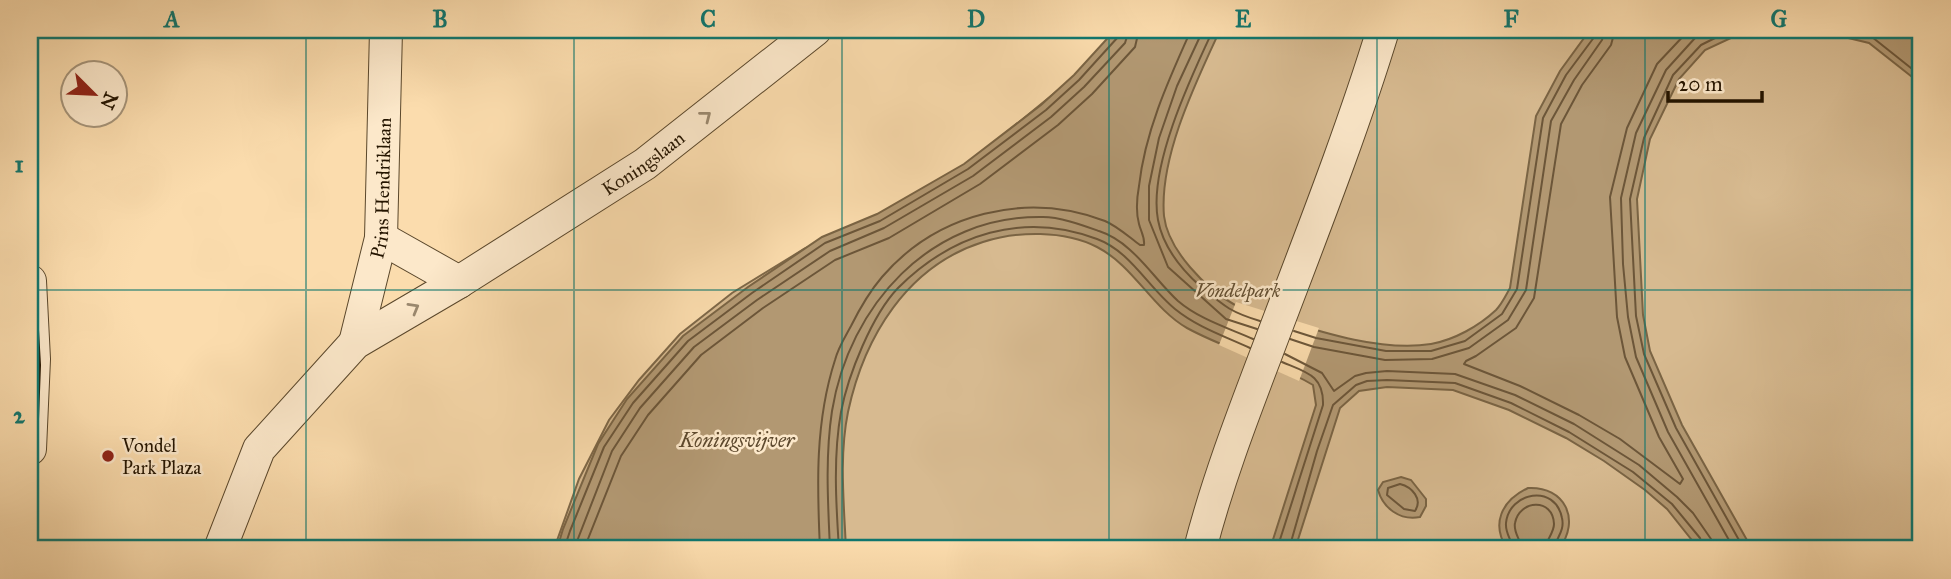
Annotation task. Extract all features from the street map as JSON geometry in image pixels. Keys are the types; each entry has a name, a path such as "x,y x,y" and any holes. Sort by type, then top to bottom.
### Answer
{"street":[{"name":"Prins Hendriklaan","path":"355,343 381,238 386,30"},
{"name":"Koningslaan","path":"220,549 259,449 355,343 459,282 645,164 814,30"},
{"path":"1200,549 1220,482 1260,369 1362,100 1383,30"},
{"path":"381,238 459,282"},
{"path":"30,281 34,359 30,449"}],"green space":[{"name":"Vondelpark","path":"1118,30 1921,30 1921,549 554,549 579,479 609,420 639,380 680,334 732,293 804,249 875,217 965,166 1073,78"}],"water":[{"name":"Koningsvijver","path":"1115,30 1220,30 1181,120 1167,169 1164,193 1167,229 1181,255 1201,279 1224,298 1248,310 1349,339 1411,346 1440,342 1466,332 1489,316 1504,299 1510,288 1536,116 1560,71 1587,34 1592,30 1748,30 1705,50 1679,79 1650,139 1637,199 1643,315 1650,351 1682,425 1752,549 1699,549 1667,509 1645,490 1566,438 1509,410 1453,390 1387,387 1359,391 1340,408 1295,549 1270,549 1316,405 1313,385 1187,328 1163,310 1122,265 1097,247 1070,237 1025,234 983,242 956,253 932,268 893,308 878,332 855,384 845,429 843,480 846,549 557,549 598,444 627,399 683,336 748,287 822,237 877,214 964,164 1041,105 1074,75"},
{"path":"1815,30 1921,30 1921,84 1869,43"},
{"path":"1401,477 1411,480 1426,499 1426,506 1420,517 1406,517 1393,512 1380,496 1378,490 1383,482"},
{"path":"1528,488 1552,493 1566,507 1569,527 1559,549 1507,549 1502,540 1499,522 1505,506"}],"pier":[{"path":"1236,302 1319,328 1299,381 1219,345"}],"tram line":[{"path":"30,189 40,365 37,446 30,508"}],"place":[{"name":"Vondel Park Plaza","path":"108,456"}]}
